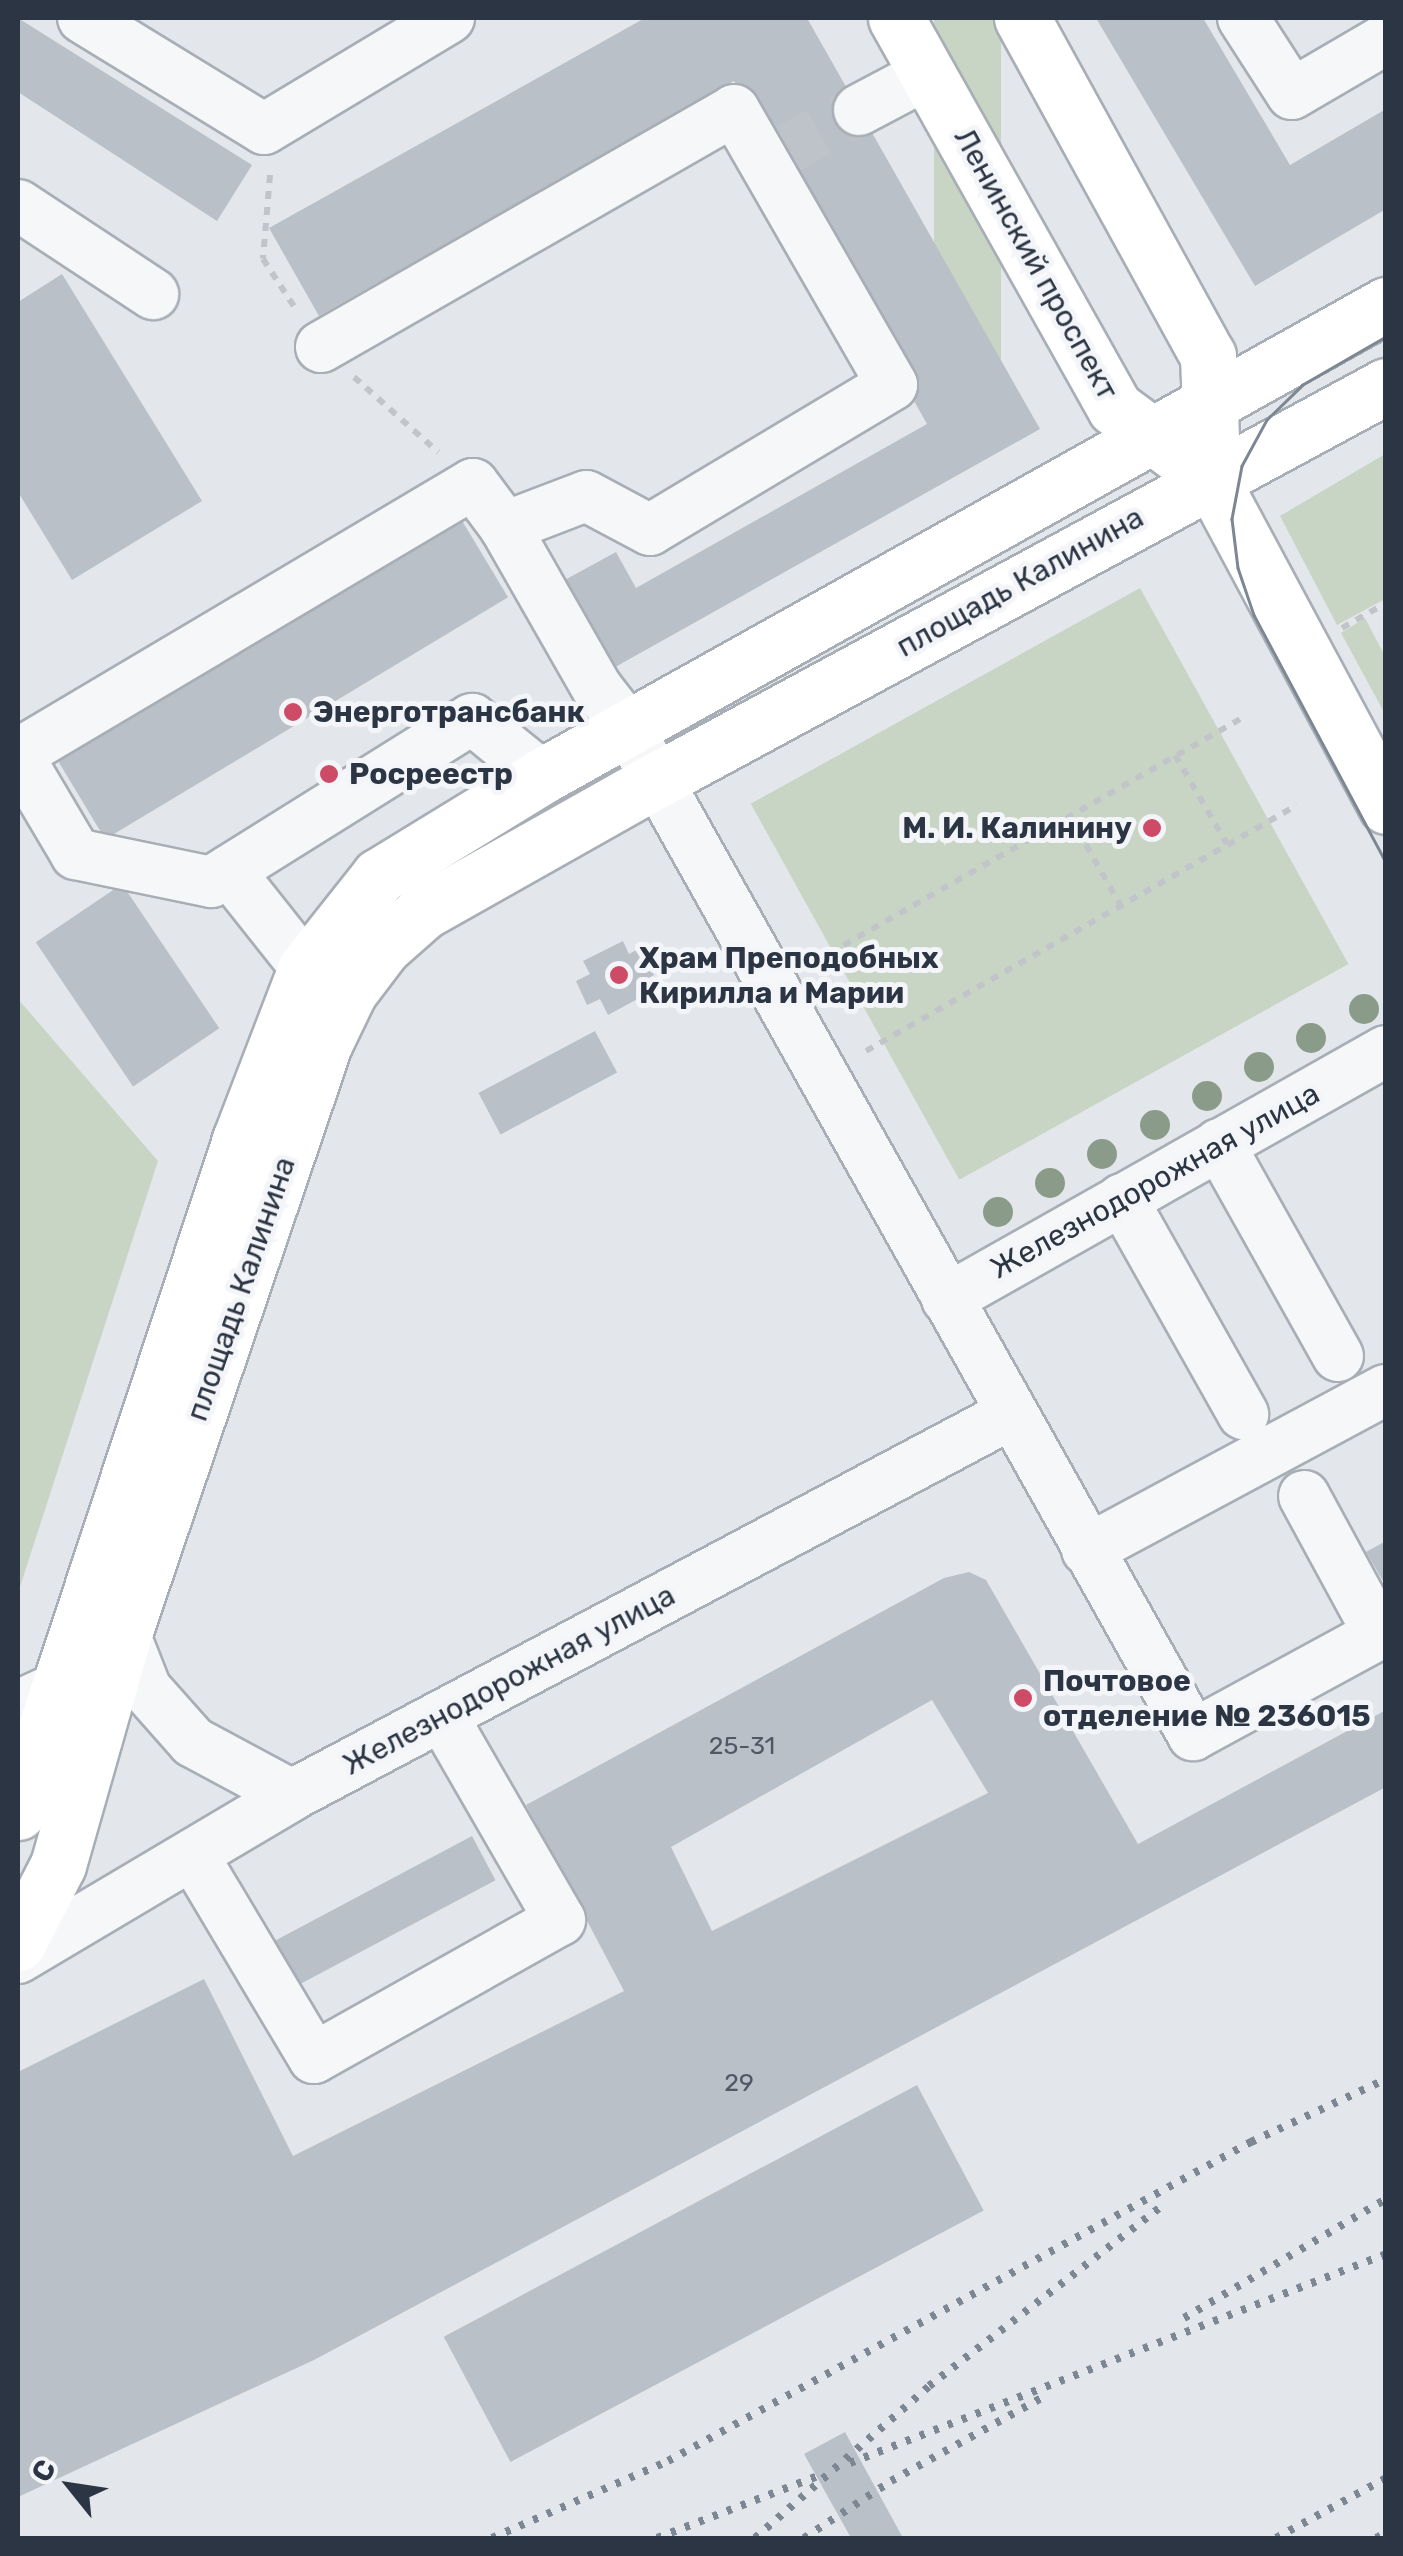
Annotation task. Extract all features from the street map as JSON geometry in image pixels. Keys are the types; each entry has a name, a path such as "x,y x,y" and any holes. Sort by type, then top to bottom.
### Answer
{"main road":[{"name":"Ленинский проспект","path":"896,18 1115,408 1211,479 1377,755 1386,806"},
{"name":"Ленинский проспект","path":"1022,18 1208,356 1211,479"},
{"name":"площадь Калинина","path":"18,1812 38,1696 306,968 379,876 542,776 1386,305"},
{"name":"площадь Калинина","path":"18,1943 58,1865 124,1633 324,1044 349,992 383,947 424,911 656,781 1386,386"}],"street":[{"path":"83,18 264,129 449,18"},
{"path":"1242,18 1292,94 1386,39"},
{"path":"859,110 929,73"},
{"path":"321,347 734,110 770,159 892,385 650,530 586,496 504,527"},
{"path":"18,205 153,294"},
{"path":"542,776 472,719 211,882 76,854 18,755 473,484 504,527 597,688 628,728 1009,1415 1193,1735 1379,1634 1304,1496"},
{"path":"229,871 306,968"},
{"name":"Железнодорожная улица","path":"947,1300 1219,1144 1382,1062"},
{"path":"1219,1144 1338,1356"},
{"path":"1122,1199 1243,1414"},
{"path":"1088,1550 1386,1390"},
{"name":"Железнодорожная улица","path":"18,1958 194,1857 292,1794 1009,1415"},
{"path":"124,1633 146,1690 193,1742 292,1794"},
{"path":"194,1857 314,2058 560,1920 442,1716"}],"path":[{"path":"1328,636 1386,603"},
{"path":"816,961 1245,716"},
{"path":"1176,755 1227,844"},
{"path":"866,1051 1298,805"},
{"path":"1070,816 1122,906"}],"green space":[{"path":"934,18 1001,18 1001,424 934,424"},
{"path":"1385,454 1385,599 1337,625 1280,516"},
{"path":"1140,588 1348,964 959,1180 751,804"},
{"path":"1365,618 1385,656 1385,714 1341,633"},
{"path":"18,999 158,1161 18,1593"}],"building":[{"path":"18,18 252,165 217,221 18,92"},
{"path":"645,18 807,18 1040,429 601,675 550,588 616,552 636,588 927,424 734,81 319,316 269,228"},
{"path":"1096,18 1203,18 1290,165 1386,109 1386,209 1255,286"},
{"path":"62,274 202,501 72,580 18,492 18,302"},
{"path":"455,509 508,597 105,839 52,751"},
{"path":"122,884 219,1028 133,1086 36,942"},
{"path":"623,941 629,954 640,948 654,975 639,983 645,995 608,1015 600,999 587,1005 576,981 590,974 583,961"},
{"path":"595,1031 617,1072 501,1134 478,1093"},
{"path":"1386,1541 1386,1586 1366,1552"},
{"path":"969,1572 986,1580 1138,1844 1386,1710 1386,1787 314,2360 18,2497 18,2072 204,1979 293,2156 624,1991 526,1805 944,1578","holes":["932,1700 988,1793 712,1931 671,1847"]},
{"path":"472,1836 495,1880 294,1987 271,1943"},
{"path":"917,2085 984,2210 510,2462 444,2337"},
{"path":"845,2432 903,2538 851,2538 804,2454"}],"tunnel":[{"path":"775,156 859,110"}],"tram line":[{"path":"1386,337 1303,385 1267,420 1242,466 1232,519 1238,568 1254,615 1386,862"}],"railway":[{"path":"492,2538 668,2461 1251,2142 1386,2079"},
{"path":"1184,2318 1386,2199"},
{"path":"755,2538 929,2386 1166,2203"},
{"path":"850,2463 1386,2254"},
{"path":"804,2538 891,2481 1045,2396"},
{"path":"657,2538 818,2476"},
{"path":"1276,2538 1386,2478"},
{"path":"1376,2538 1386,2533"}],"place":[{"name":"Энерготрансбанк","path":"293,712"},
{"name":"Росреестр","path":"329,774"},
{"name":"М. И. Калинину","path":"1152,828"},
{"name":"Храм Преподобных Кирилла и Марии","path":"619,975"},
{"name":"Почтовое отделение № 236015","path":"1023,1698"}]}
